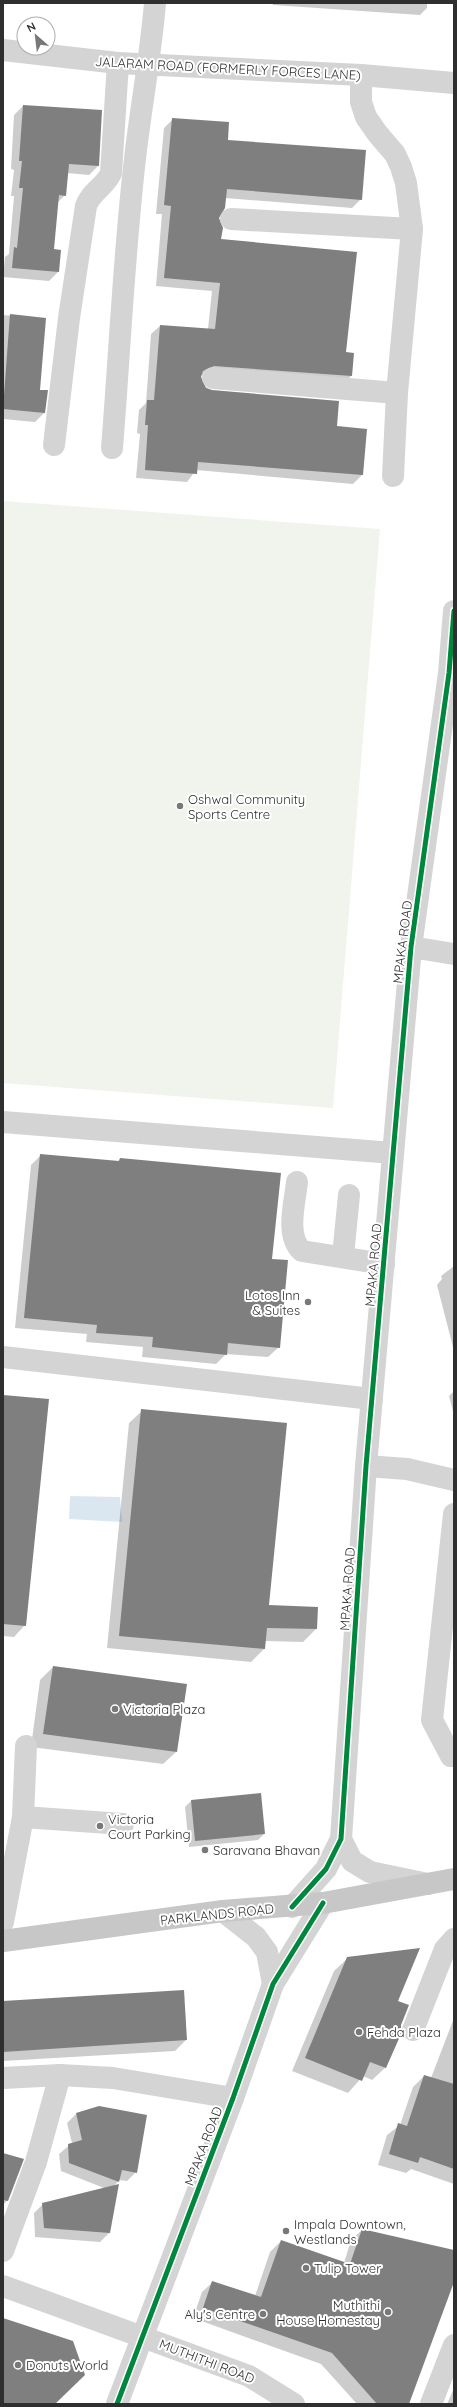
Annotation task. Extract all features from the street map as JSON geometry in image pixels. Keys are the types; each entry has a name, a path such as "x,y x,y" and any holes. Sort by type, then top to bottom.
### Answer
{"main road":[{"name":"PARKLANDS ROAD","path":"3,1941 222,1911 292,1907 323,1903 454,1879"}],"street":[{"path":"112,448 132,196 150,64 155,3"},
{"name":"JALARAM ROAD (FORMERLY FORCES LANE)","path":"3,50 118,63 360,75 454,83"},
{"path":"54,446 69,318 86,206 89,198 107,182 111,173 118,63"},
{"path":"360,75 361,102 366,117 377,134 395,154 406,183 412,229 397,393 394,476"},
{"path":"231,219 412,229"},
{"path":"213,378 397,393"},
{"name":"MPAKA ROAD","path":"292,1907 326,1869 341,1839 366,1466 411,947 449,673 454,617"},
{"path":"411,947 454,954"},
{"path":"3,1122 393,1153"},
{"path":"297,1182 293,1236 296,1246 302,1251 342,1256 384,1264"},
{"path":"342,1256 349,1195"},
{"path":"3,1356 372,1398"},
{"path":"366,1466 407,1469 454,1480"},
{"path":"454,1514 432,1720 451,1756 454,1756"},
{"path":"3,1922 23,1817 26,1746"},
{"path":"23,1817 123,1824"},
{"path":"341,1839 352,1861 365,1869 428,1884"},
{"name":"MPAKA ROAD","path":"117,2404 232,2098 273,1984 323,1903"},
{"path":"222,1911 256,1936 267,1952 273,1984"},
{"path":"413,2030 445,1949 454,1939"},
{"path":"3,2251 36,2162 60,2075"},
{"path":"3,2078 60,2075 113,2078 232,2098"},
{"name":"MUTHITHI ROAD","path":"3,2286 249,2376 294,2404"},
{"path":"431,2404 454,2345"}],"shaded area":[{"name":"Oshwal Community Sports Centre","path":"3,501 380,529 333,1108 3,1083"},
{"path":"70,1496 120,1497 122,1522 69,1519"}],"building":[{"path":"23,105 102,110 99,166 69,164 66,196 59,195 54,249 61,250 59,272 12,268 14,247 17,248 23,188 19,188 22,161 19,161"},
{"path":"172,118 229,122 228,140 366,150 362,200 227,189 225,208 219,218 223,228 221,239 357,252 346,352 354,353 352,376 214,366 203,371 201,377 206,388 212,390 339,401 337,426 367,429 363,475 198,462 197,474 145,470 148,425 145,425 147,400 154,400 160,325 215,329 220,283 164,278 171,206 164,205"},
{"path":"10,314 46,318 40,390 48,390 45,413 3,409"},
{"path":"40,1154 119,1161 120,1158 281,1173 272,1259 288,1260 280,1348 228,1343 227,1355 152,1347 153,1337 96,1333 97,1325 24,1318"},
{"path":"3,1395 49,1399 26,1626 3,1624"},
{"path":"141,1409 287,1423 269,1605 318,1607 317,1629 267,1628 265,1649 119,1636"},
{"name":"Victoria Plaza","path":"53,1666 187,1684 177,1752 43,1734"},
{"path":"261,1793 265,1834 195,1841 191,1800"},
{"name":"Fehda Plaza","path":"420,1948 398,2001 409,2005 401,2025 401,2034 386,2068 370,2062 362,2081 305,2058 347,1957"},
{"path":"184,1990 187,2040 3,2052 3,2001"},
{"path":"424,2075 454,2084 454,2169 420,2157 418,2163 389,2154 398,2123 407,2126"},
{"path":"99,2106 147,2115 137,2173 122,2170 119,2182 69,2163 68,2144 82,2140 76,2113"},
{"path":"3,2153 24,2159 8,2201 3,2200"},
{"path":"119,2184 110,2233 44,2228 42,2203"},
{"name":"Muthithi House Homestay","path":"362,2229 454,2250 454,2282 409,2404 377,2404 332,2353 203,2308 212,2281 261,2297 281,2240 350,2264"},
{"path":"3,2318 73,2341 85,2375 55,2404 3,2404"}],"cycle path":[{"path":"292,1907 326,1869 341,1839 366,1466 411,947 449,673 454,611"},
{"path":"117,2404 233,2098 273,1984 323,1903"}],"place":[{"name":"Oshwal Community Sports Centre","path":"180,806"},
{"name":"Lotos Inn & Suites","path":"308,1302"},
{"name":"Victoria Plaza","path":"115,1709"},
{"name":"Victoria Court Parking","path":"100,1826"},
{"name":"Saravana Bhavan","path":"205,1850"},
{"name":"Fehda Plaza","path":"359,2032"},
{"name":"Impala Downtown, Westlands","path":"286,2231"},
{"name":"Tulip Tower","path":"306,2268"},
{"name":"Muthithi House Homestay","path":"388,2312"},
{"name":"Aly's Centre","path":"263,2314"},
{"name":"Donuts World","path":"18,2365"}]}
